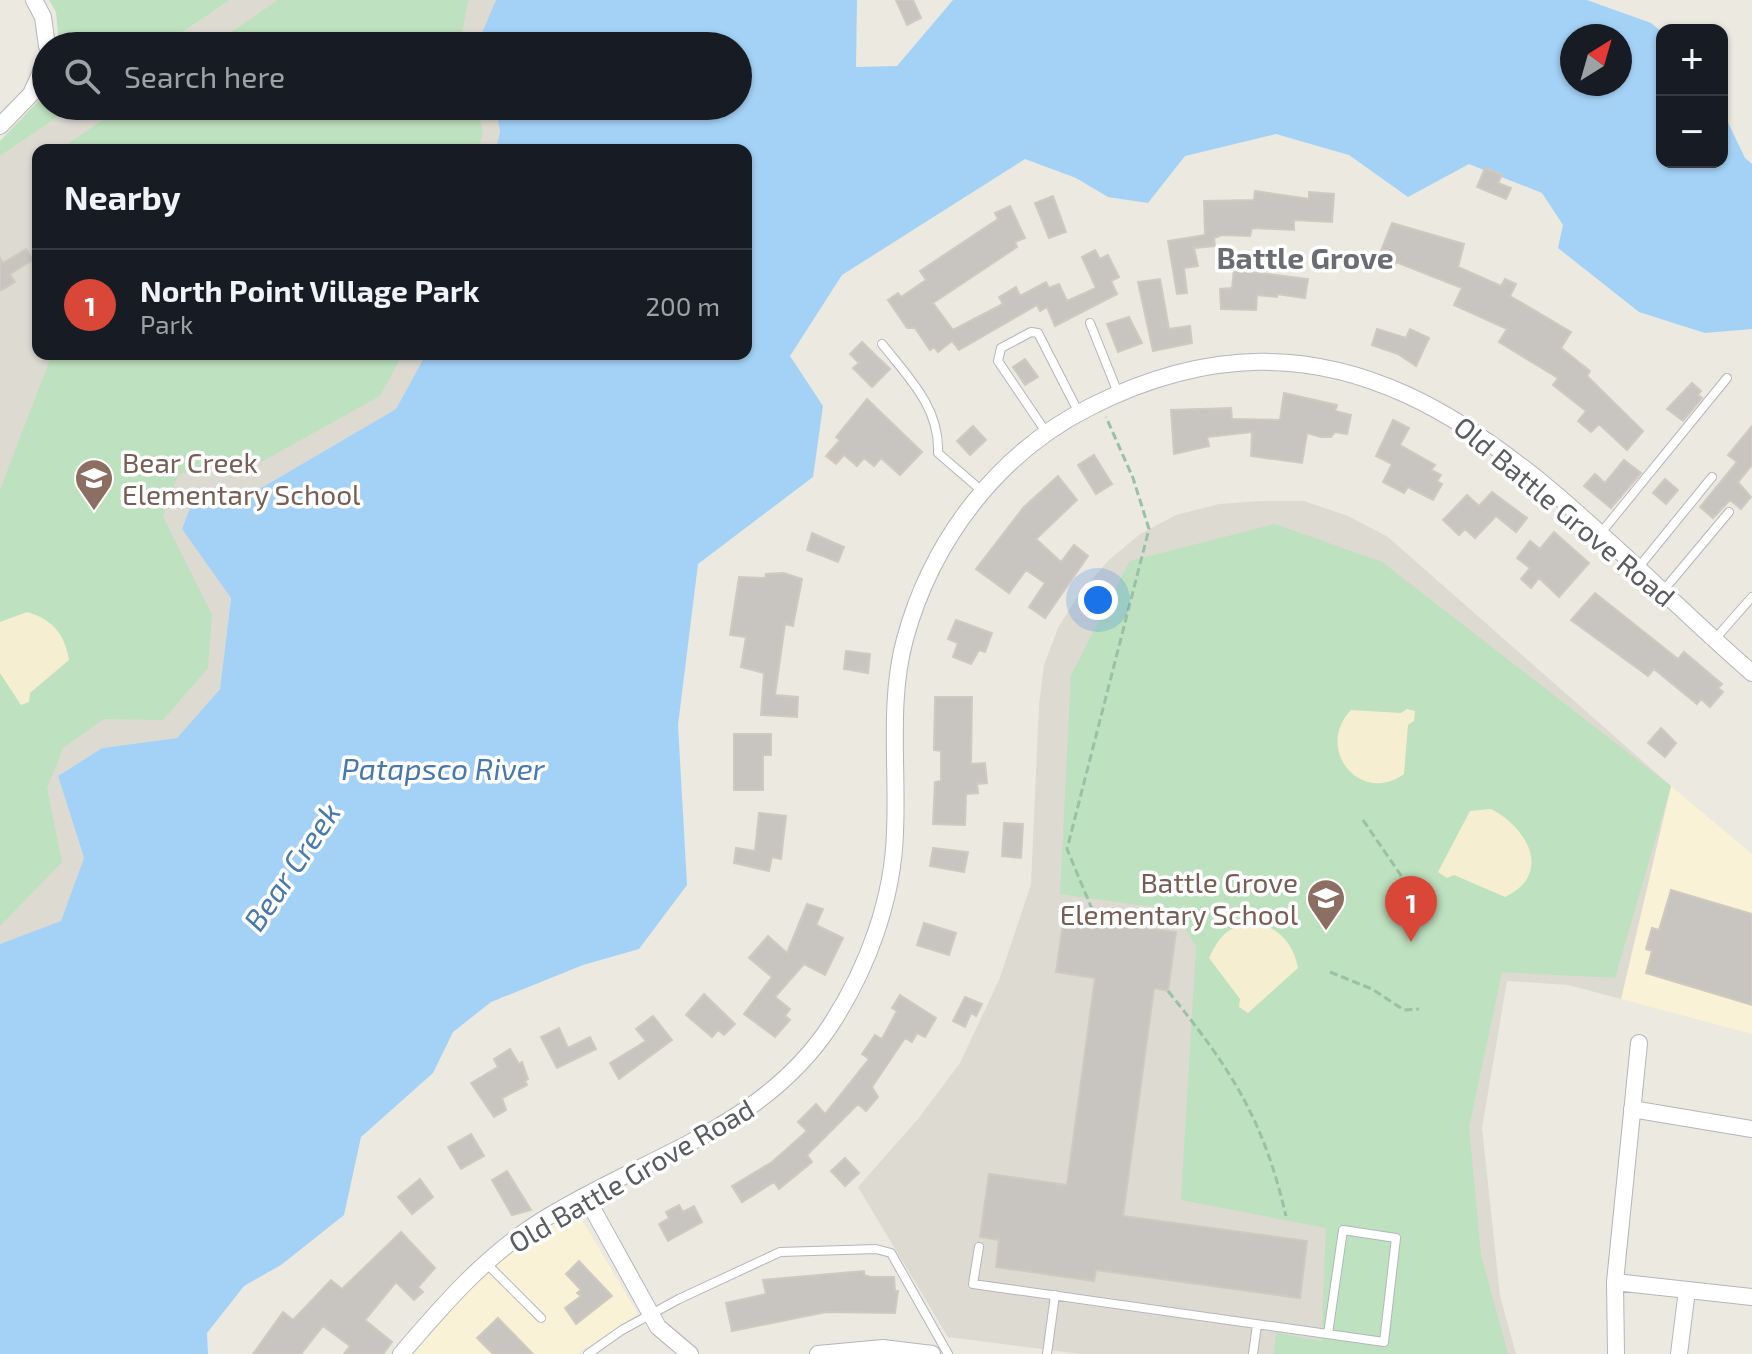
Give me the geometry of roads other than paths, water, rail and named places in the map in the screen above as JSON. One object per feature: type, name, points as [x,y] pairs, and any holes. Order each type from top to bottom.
[{"type":"street","points":[[34,0],[43,17],[45,32]]},
{"type":"street","points":[[0,126],[32,92]]},
{"type":"street","name":"Old Battle Grove Road","points":[[401,1354],[486,1263],[540,1222],[705,1137],[756,1104],[813,1052],[852,990],[890,888],[895,835],[897,685],[903,645],[932,567],[982,491],[1046,432],[1099,402],[1176,372],[1237,363],[1313,364],[1361,375],[1427,401],[1484,438],[1600,534],[1752,673]]},
{"type":"street","points":[[1616,1354],[1615,1282],[1639,1043]]},
{"type":"street","points":[[1632,1109],[1752,1129]]},
{"type":"street","points":[[586,1197],[651,1314],[670,1340],[690,1354]]},
{"type":"street","points":[[1615,1282],[1752,1297]]},
{"type":"street","points":[[1679,1354],[1687,1290]]},
{"type":"street","points":[[818,1354],[857,1348],[932,1354]]},
{"type":"lane","points":[[1090,323],[1118,393]]},
{"type":"lane","points":[[1046,432],[998,361],[1001,348],[1031,332],[1038,333],[1079,413]]},
{"type":"lane","points":[[882,344],[922,394],[939,431],[938,453],[982,491]]},
{"type":"lane","points":[[1600,534],[1727,378]]},
{"type":"lane","points":[[1637,568],[1712,477]]},
{"type":"lane","points":[[1663,591],[1729,512]]},
{"type":"lane","points":[[1715,639],[1752,597]]},
{"type":"lane","points":[[979,1247],[973,1284],[1384,1342],[1396,1238],[1343,1230],[1328,1334]]},
{"type":"lane","points":[[588,1354],[651,1314],[780,1252],[886,1249],[948,1354]]},
{"type":"lane","points":[[486,1263],[541,1318]]},
{"type":"lane","points":[[1047,1354],[1055,1295]]},
{"type":"lane","points":[[1253,1354],[1257,1325]]},
{"type":"water","name":"Patapsco River","points":[[496,0],[857,0],[856,67],[897,66],[953,0],[1587,0],[1656,27],[1656,168],[1728,168],[1728,123],[1745,158],[1752,164],[1752,329],[1705,333],[1639,312],[1558,248],[1563,225],[1542,193],[1469,164],[1408,197],[1349,155],[1276,134],[1185,156],[1148,203],[1108,197],[1076,178],[1025,159],[842,275],[790,356],[823,406],[813,477],[698,564],[678,725],[687,885],[639,949],[583,965],[491,1002],[453,1032],[433,1073],[361,1137],[344,1215],[281,1265],[244,1286],[207,1333],[208,1354],[0,1354],[0,944],[61,921],[84,858],[58,776],[102,748],[177,738],[220,689],[231,598],[182,529],[195,495],[261,488],[396,409],[423,360],[752,360],[752,144],[497,144],[500,131],[498,120],[752,120],[752,32],[482,32]]},
{"type":"place","name":"Bear Creek Elementary School","points":[[94,512]]},
{"type":"place","name":"Battle Grove Elementary School","points":[[1326,932]]},
{"type":"place","name":"North Point Village Park","points":[[1411,942]]},
{"type":"district","name":"Battle Grove","points":[[1305,257]]},
{"type":"water label","name":"Bear Creek","points":[[291,866]]}]
